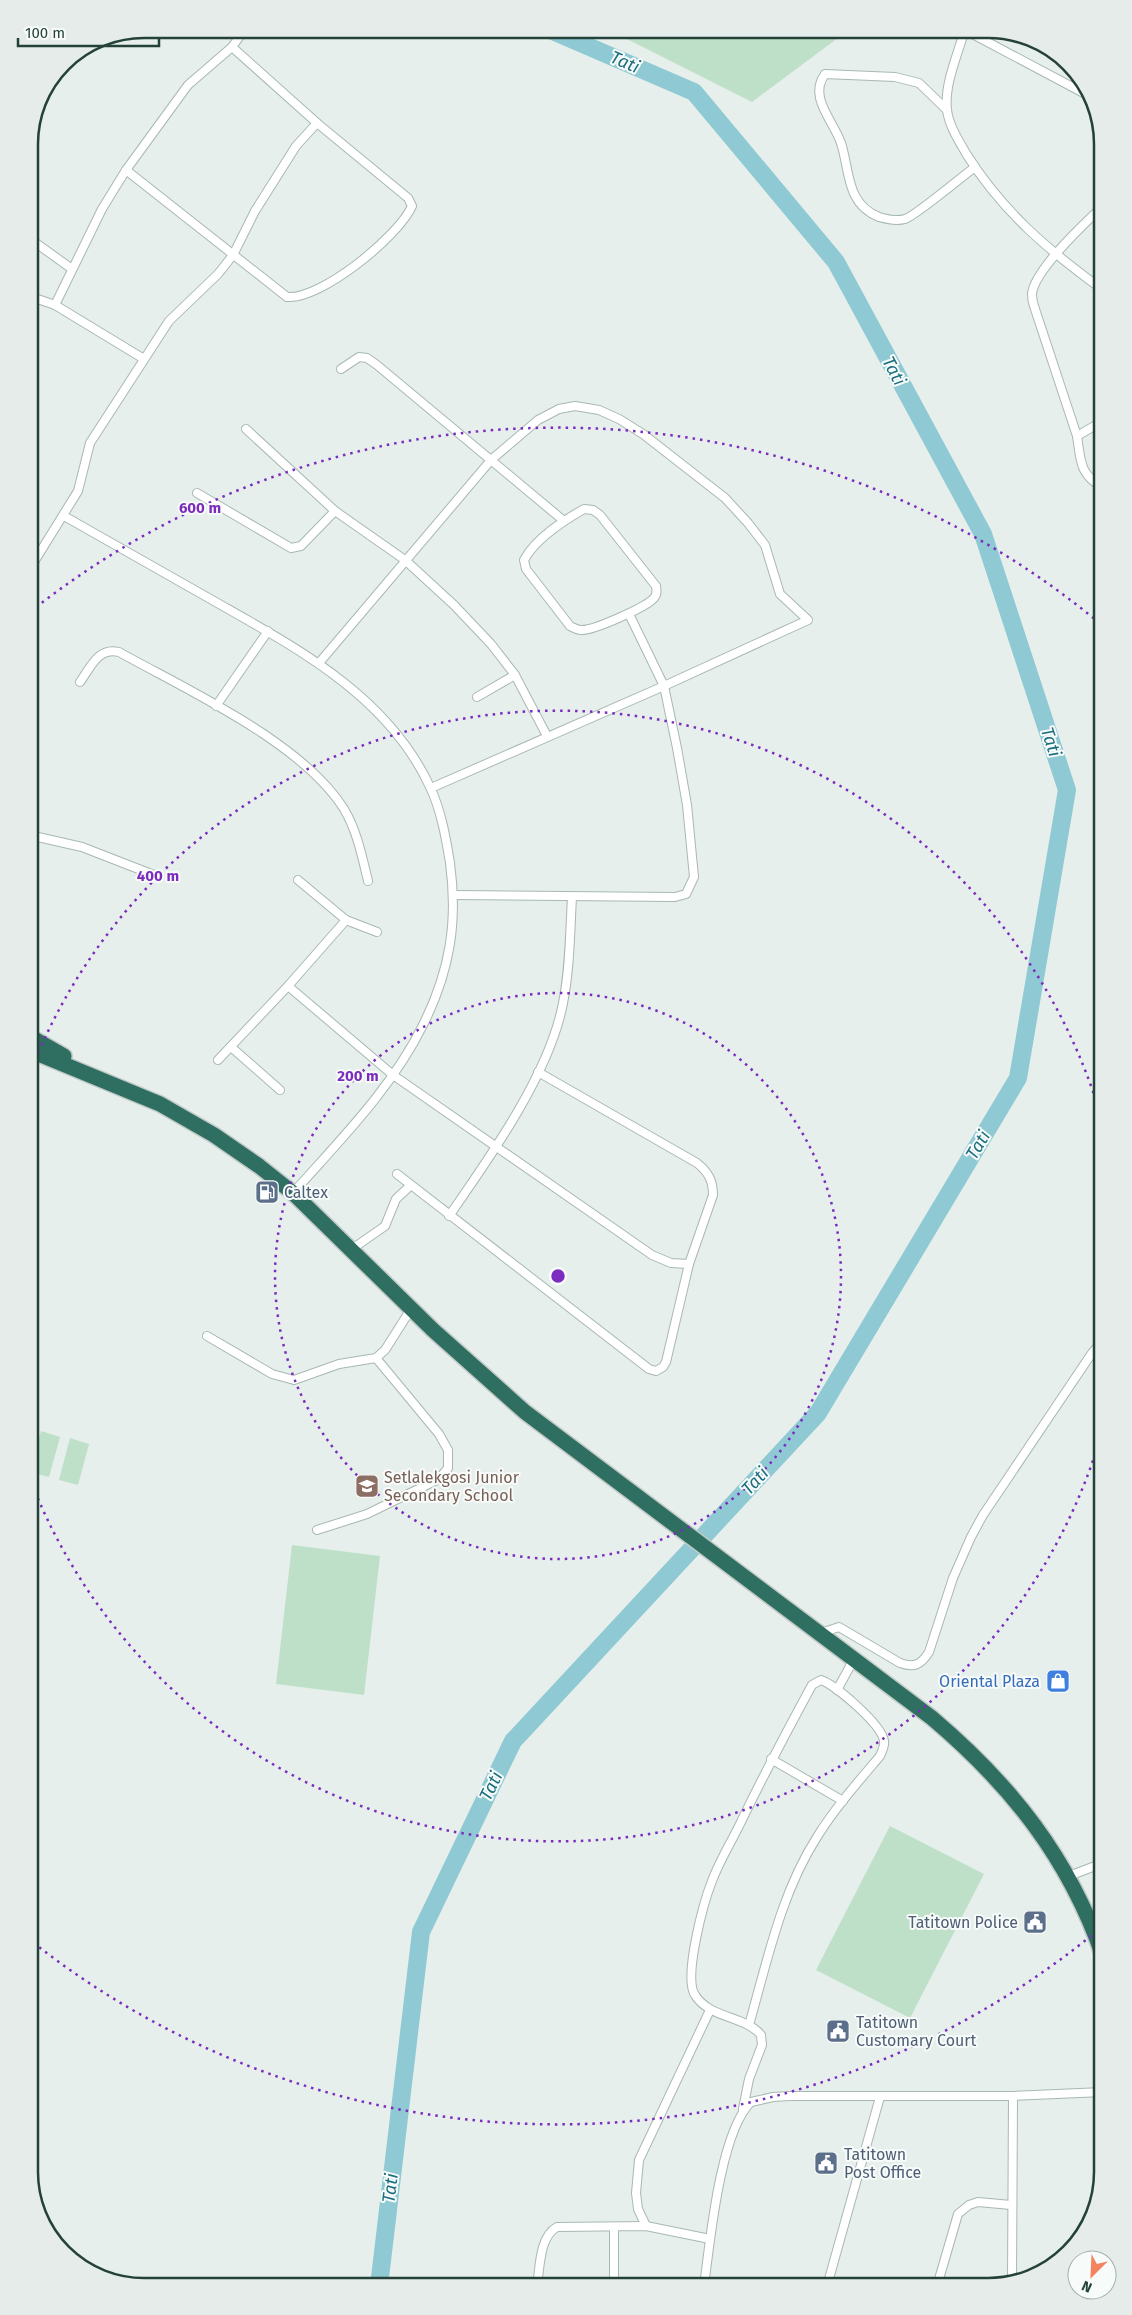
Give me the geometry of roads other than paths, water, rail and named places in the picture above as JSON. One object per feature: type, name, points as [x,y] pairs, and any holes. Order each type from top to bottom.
[{"type":"highway","points":[[38,1041],[104,1079]]},
{"type":"highway","points":[[38,1053],[104,1079],[160,1104],[214,1135],[294,1193],[411,1309],[525,1412],[932,1718],[984,1765],[1027,1814],[1068,1876],[1094,1929]]},
{"type":"street","points":[[55,305],[102,209],[126,170],[188,85],[232,47],[238,38]]},
{"type":"street","points":[[963,38],[948,89],[947,110],[958,139],[987,185],[1020,222],[1055,255],[1094,283]]},
{"type":"street","points":[[980,38],[1080,91]]},
{"type":"street","points":[[126,170],[281,294],[294,298],[333,280],[360,262],[407,217],[412,206],[408,198],[317,123],[232,47]]},
{"type":"street","points":[[947,110],[920,83],[895,76],[825,74],[819,82],[818,97],[840,143],[848,175],[858,202],[871,214],[885,219],[906,220],[975,167]]},
{"type":"street","points":[[38,556],[78,491],[90,443],[169,321],[218,274],[233,255],[255,212],[296,146],[317,123]]},
{"type":"street","points":[[1094,214],[1072,235],[1055,255],[1035,285],[1032,295],[1077,436],[1082,470],[1094,480]]},
{"type":"street","points":[[38,244],[72,269]]},
{"type":"street","points":[[38,299],[55,305],[144,360]]},
{"type":"street","points":[[341,369],[359,357],[367,358],[564,521]]},
{"type":"street","points":[[320,663],[491,460],[538,420],[559,408],[575,406],[599,410],[619,419],[643,434],[725,498],[758,536],[768,553],[780,594],[808,620],[664,686],[431,788]]},
{"type":"street","points":[[1077,436],[1094,426]]},
{"type":"street","points":[[246,429],[335,511],[405,560],[454,604],[491,644],[515,675],[547,736]]},
{"type":"street","points":[[196,493],[291,548],[302,546],[335,511]]},
{"type":"street","points":[[584,509],[593,510],[600,516],[656,586],[657,593],[653,600],[629,614],[588,630],[580,630],[570,626],[526,569],[524,560],[528,552],[564,521],[584,509]]},
{"type":"street","points":[[64,516],[320,663],[373,706],[389,724],[413,756],[431,788],[448,850],[454,895],[449,949],[442,980],[424,1025],[393,1075],[351,1128],[294,1193]]},
{"type":"street","points":[[454,895],[675,897],[686,894],[694,877],[687,805],[664,686],[629,614]]},
{"type":"street","points":[[216,706],[268,632]]},
{"type":"street","points":[[80,682],[102,652],[109,650],[118,652],[216,706],[278,744],[308,767],[326,786],[352,825],[368,880]]},
{"type":"street","points":[[477,697],[515,675]]},
{"type":"street","points":[[38,837],[82,847],[154,875]]},
{"type":"street","points":[[298,880],[346,920],[377,932]]},
{"type":"street","points":[[450,1216],[496,1148],[538,1072],[556,1030],[563,1003],[572,897]]},
{"type":"street","points":[[218,1060],[288,986],[346,920]]},
{"type":"street","points":[[288,986],[393,1075],[496,1148],[652,1255],[671,1263],[689,1264]]},
{"type":"street","points":[[231,1047],[280,1090]]},
{"type":"street","points":[[397,1174],[649,1369],[656,1371],[663,1367],[666,1362],[689,1264],[713,1195],[713,1186],[706,1170],[697,1162],[538,1072]]},
{"type":"street","points":[[352,1249],[385,1226],[396,1199],[411,1185]]},
{"type":"street","points":[[206,1336],[285,1379],[302,1378],[340,1364],[376,1358],[385,1350],[411,1309]]},
{"type":"street","points":[[821,1633],[839,1628],[909,1667],[917,1666],[924,1660],[929,1652],[956,1571],[979,1522],[1094,1351]]},
{"type":"street","points":[[317,1530],[367,1514],[439,1479],[448,1468],[448,1450],[439,1434],[376,1358]]},
{"type":"street","points":[[837,1690],[854,1658]]},
{"type":"street","points":[[705,2278],[710,2239],[726,2153],[731,2135],[744,2109],[749,2079],[762,2045],[761,2035],[749,2025],[710,2010],[694,1994],[691,1985],[696,1942],[712,1881],[771,1759],[812,1685],[820,1680],[837,1690],[869,1719],[881,1733],[884,1741],[880,1756],[843,1801],[817,1837],[782,1909],[749,2025]]},
{"type":"street","points":[[771,1759],[843,1801]]},
{"type":"street","points":[[1068,1876],[1094,1866]]},
{"type":"street","points":[[646,2226],[638,2210],[636,2193],[639,2160],[710,2010]]},
{"type":"street","points":[[744,2109],[756,2100],[773,2097],[1013,2096],[1094,2092]]},
{"type":"street","points":[[1012,2275],[1013,2096]]},
{"type":"street","points":[[829,2278],[880,2097]]},
{"type":"street","points":[[939,2278],[958,2214],[969,2204],[978,2202],[1011,2205]]},
{"type":"street","points":[[539,2277],[546,2238],[551,2230],[565,2225],[646,2226],[710,2239]]},
{"type":"street","points":[[614,2227],[614,2278]]},
{"type":"waterway","name":"Tati","points":[[380,2277],[421,1932],[513,1741],[818,1413],[1018,1078],[1067,790],[983,534],[836,262],[694,92],[569,38]]},
{"type":"place","name":"Caltex","points":[[267,1192]]},
{"type":"place","name":"Setlalekgosi Junior Secondary School","points":[[367,1486]]},
{"type":"place","name":"Oriental Plaza","points":[[1058,1681]]},
{"type":"place","name":"Tatitown Police","points":[[1035,1922]]},
{"type":"place","name":"Tatitown Customary Court","points":[[838,2031]]},
{"type":"place","name":"Tatitown Post Office","points":[[826,2163]]}]
